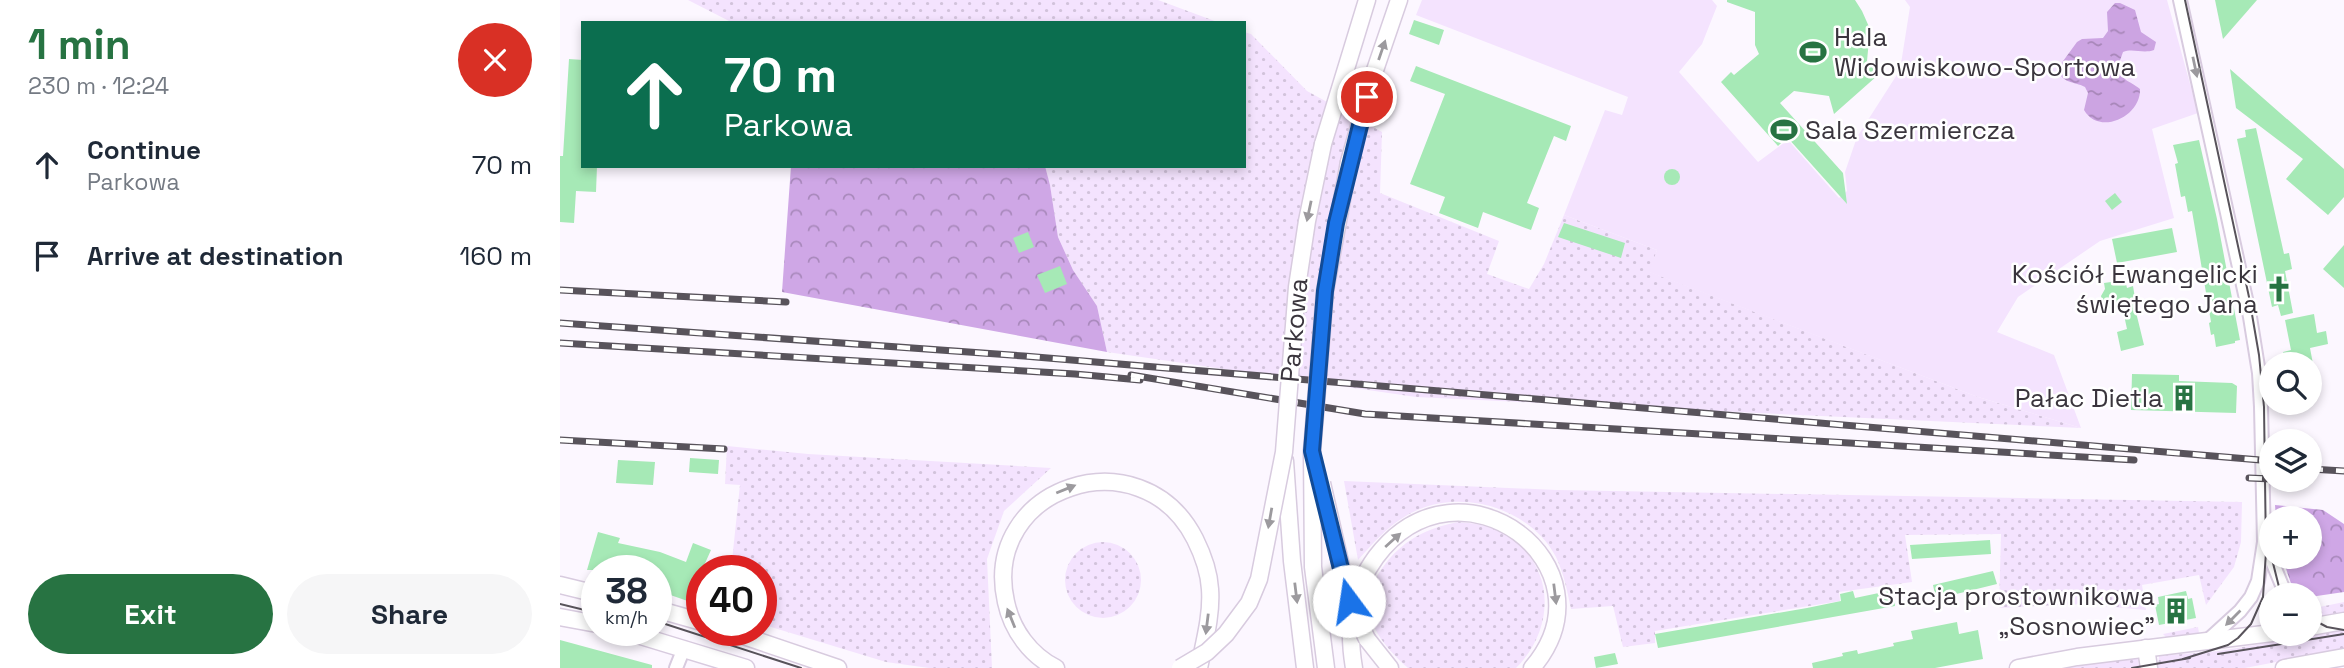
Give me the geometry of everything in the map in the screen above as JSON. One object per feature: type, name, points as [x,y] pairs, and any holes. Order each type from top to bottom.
[{"type":"street","name":"Parkowa","points":[[1304,668],[1284,452],[1297,286],[1307,221],[1324,144],[1367,0]]},
{"type":"street","name":"Parkowa","points":[[1326,668],[1313,567],[1312,451],[1325,291],[1349,162],[1373,76],[1399,0]]},
{"type":"street","points":[[2180,0],[2256,349],[2261,407],[2263,506]]},
{"type":"street","points":[[1312,451],[1349,601],[1367,639],[1390,668]]},
{"type":"street","points":[[1180,668],[1218,643],[1235,625],[1249,603],[1262,569],[1284,452]]},
{"type":"street","points":[[1056,668],[1024,642],[1007,607],[1004,568],[1016,533],[1031,511],[1048,497],[1083,483],[1109,481],[1123,482],[1146,490],[1167,503],[1192,533],[1207,567],[1211,591],[1199,668]]},
{"type":"street","points":[[1354,668],[1349,630],[1353,601],[1370,565],[1400,533],[1423,520],[1460,512],[1502,521],[1524,535],[1547,566],[1556,595],[1552,632],[1532,668]]},
{"type":"street","points":[[2206,642],[2240,611],[2251,597],[2258,582],[2260,569]]},
{"type":"street","points":[[560,585],[581,590]]},
{"type":"street","points":[[560,617],[581,621]]},
{"type":"street","points":[[2322,624],[2344,621]]},
{"type":"street","points":[[2018,668],[2146,648],[2259,635]]},
{"type":"street","points":[[672,645],[746,668]]},
{"type":"street","points":[[773,646],[838,668]]},
{"type":"street","points":[[676,668],[684,648]]},
{"type":"street","points":[[2146,648],[2149,668]]},
{"type":"street","points":[[2284,668],[2344,657]]},
{"type":"shaded area","points":[[688,0],[1158,0],[1215,21],[729,21]]},
{"type":"shaded area","points":[[1422,0],[1712,0],[1717,6],[1702,44],[1679,72],[1758,162],[1788,140],[1839,198],[1847,191],[1845,172],[1857,137],[1900,70],[1910,7],[1905,0],[2167,0],[2198,113],[2152,129],[2174,218],[2100,241],[2018,297],[1997,332],[2054,355],[2081,428],[1978,397],[1649,272],[1657,250],[1564,215],[1605,110],[1622,115],[1628,97],[1416,15]]},
{"type":"shaded area","points":[[1246,33],[1251,34],[1307,91],[1382,132],[1380,193],[1499,241],[1487,274],[1529,289],[1544,264],[1564,215],[1657,250],[1650,272],[1978,397],[2081,428],[1416,397],[1107,352],[1097,306],[1073,270],[1058,237],[1046,168],[1246,168]]},
{"type":"shaded area","points":[[727,446],[808,454],[1051,468],[1004,511],[987,559],[992,668],[929,668],[886,662],[777,629],[777,555],[733,555],[740,485],[725,484]]},
{"type":"shaded area","points":[[1344,481],[1557,490],[2242,502],[2241,542],[2234,567],[2206,605],[2199,575],[2142,585],[2146,610],[2079,604],[1999,608],[2001,534],[1905,535],[1912,582],[1839,592],[1840,601],[1655,631],[1655,643],[1623,647],[1613,606],[1571,609],[1559,563],[1545,541],[1515,516],[1497,508],[1458,502],[1420,509],[1394,524],[1358,560]]},
{"type":"shaded area","points":[[1458,522],[1490,528],[1518,544],[1532,560],[1540,577],[1544,615],[1539,634],[1516,668],[1408,668],[1381,639],[1364,603],[1379,572],[1399,549],[1425,532]]},
{"type":"shaded area","points":[[1103,542],[1118,545],[1130,553],[1138,565],[1141,580],[1138,595],[1130,607],[1118,615],[1103,618],[1088,615],[1076,607],[1068,595],[1065,580],[1068,565],[1076,553],[1088,545]]},
{"type":"shaded area","points":[[2344,602],[2344,612],[2322,616],[2322,607]]},
{"type":"shaded area","points":[[2198,627],[2199,633],[2166,637],[2163,634]]},
{"type":"shaded area","points":[[2344,630],[2344,649],[2245,668],[2158,668],[2159,656],[2259,644],[2322,646],[2322,634]]},
{"type":"shaded area","points":[[2138,657],[2139,668],[2067,668]]},
{"type":"green space","points":[[791,168],[1046,168],[1058,237],[1073,270],[1097,306],[1107,352],[782,292]]},
{"type":"green space","points":[[2323,510],[2344,524],[2344,592],[2322,595],[2322,583],[2291,583],[2286,569],[2322,569]]},
{"type":"water","points":[[2115,3],[2135,10],[2141,32],[2156,42],[2154,50],[2123,52],[2118,66],[2124,79],[2140,89],[2138,99],[2127,115],[2118,120],[2099,122],[2084,110],[2088,93],[2085,87],[2062,77],[2058,68],[2077,42],[2082,39],[2103,38],[2108,31],[2107,12]]},
{"type":"building","name":"Hala Widowiskowo-Sportowa","points":[[1727,0],[1855,0],[1862,11],[1870,29],[1867,61],[1886,68],[1834,114],[1829,96],[1794,91],[1780,103],[1843,173],[1847,204],[1787,137],[1778,146],[1721,82],[1731,72],[1734,75],[1759,54],[1755,45],[1755,12]]},
{"type":"building","points":[[2215,0],[2257,0],[2223,39]]},
{"type":"building","points":[[1414,20],[1444,30],[1439,45],[1409,34]]},
{"type":"building","points":[[569,59],[581,60],[581,168],[597,168],[596,192],[576,191],[574,223],[560,222],[560,156],[563,156]]},
{"type":"building","points":[[1416,66],[1571,126],[1566,141],[1554,136],[1527,203],[1539,208],[1531,230],[1483,212],[1478,228],[1439,213],[1445,197],[1410,184],[1445,94],[1410,81]]},
{"type":"building","points":[[2230,69],[2344,169],[2344,197],[2328,215],[2286,179],[2303,159],[2236,108]]},
{"type":"building","points":[[2256,128],[2284,254],[2289,253],[2292,269],[2285,271],[2293,313],[2281,316],[2278,305],[2272,307],[2237,139],[2246,137],[2245,130]]},
{"type":"building","points":[[2199,140],[2240,340],[2216,347],[2214,334],[2211,335],[2192,211],[2188,212],[2185,196],[2181,197],[2175,164],[2178,163],[2173,145]]},
{"type":"building","points":[[1672,169],[1678,171],[1678,183],[1672,185],[1666,183],[1664,177],[1666,171]]},
{"type":"building","points":[[2115,193],[2122,202],[2112,210],[2105,201]]},
{"type":"building","points":[[1564,223],[1625,243],[1621,258],[1558,237]]},
{"type":"building","points":[[2172,228],[2177,252],[2117,263],[2112,239]]},
{"type":"building","points":[[1028,232],[1034,247],[1019,253],[1013,238]]},
{"type":"building","points":[[2344,245],[2344,288],[2323,269]]},
{"type":"building","points":[[1060,266],[1067,284],[1045,293],[1037,275]]},
{"type":"building","points":[[2125,280],[2127,288],[2133,286],[2134,304],[2144,345],[2121,351],[2117,332],[2127,329],[2122,306],[2109,308],[2103,305],[2101,296],[2105,289],[2104,283]]},
{"type":"building","points":[[2314,314],[2317,333],[2326,331],[2328,344],[2310,348],[2311,352],[2283,352],[2291,350],[2285,320]]},
{"type":"building","name":"Pałac Dietla","points":[[2132,374],[2179,375],[2179,381],[2232,383],[2237,386],[2236,413],[2131,410]]},
{"type":"building","points":[[690,458],[719,460],[718,474],[689,472]]},
{"type":"building","points":[[618,460],[655,462],[653,485],[616,483]]},
{"type":"building","points":[[598,532],[620,538],[618,543],[668,555],[591,555]]},
{"type":"building","points":[[1990,540],[1991,554],[1912,559],[1910,545]]},
{"type":"building","points":[[693,543],[711,550],[709,555],[689,555]]},
{"type":"building","points":[[672,557],[686,562],[686,600],[672,596]]},
{"type":"building","points":[[1993,571],[1997,584],[1936,599],[1933,585]]},
{"type":"building","points":[[1893,590],[1895,606],[1658,648],[1655,634],[1841,601],[1840,594],[1853,591],[1855,598]]},
{"type":"building","name":"Stacja prostownikowa „Sosnowiec”","points":[[2186,591],[2188,599],[2192,598],[2196,618],[2159,625],[2155,605],[2159,604],[2158,597]]},
{"type":"building","points":[[1957,622],[1959,634],[1978,630],[1983,659],[1935,668],[1813,668],[1812,663],[1843,656],[1842,653],[1857,650],[1858,654],[1894,646],[1893,643],[1913,639],[1911,631]]},
{"type":"building","points":[[560,640],[652,665],[652,668],[560,668]]},
{"type":"building","points":[[1615,653],[1618,664],[1596,668],[1594,657]]},
{"type":"tram line","points":[[2183,659],[2228,645],[2251,624],[2263,597],[2266,552],[2264,407],[2259,355],[2185,0]]},
{"type":"tram line","points":[[2274,569],[2278,583]]},
{"type":"tram line","points":[[560,604],[581,609]]},
{"type":"tram line","points":[[2322,624],[2344,630]]},
{"type":"tram line","points":[[672,626],[801,668]]},
{"type":"tram line","points":[[2218,654],[2344,634]]},
{"type":"tram line","points":[[2132,668],[2190,658]]},
{"type":"railway","points":[[560,290],[786,302]]},
{"type":"railway","points":[[560,323],[1024,356],[2259,460]]},
{"type":"railway","points":[[560,343],[1140,380]]},
{"type":"railway","points":[[1131,375],[1365,414],[2134,460]]},
{"type":"railway","points":[[560,440],[724,449]]},
{"type":"railway","points":[[2322,470],[2344,471]]},
{"type":"railway","points":[[2249,478],[2259,478]]},
{"type":"place","name":"Hala Widowiskowo-Sportowa","points":[[1813,52]]},
{"type":"place","name":"Sala Szermiercza","points":[[1784,130]]},
{"type":"place","name":"Kościół Ewangelicki świętego Jana","points":[[2279,289]]},
{"type":"place","name":"Pałac Dietla","points":[[2184,398]]},
{"type":"place","name":"Stacja prostownikowa „Sosnowiec”","points":[[2176,611]]},
{"type":"route","points":[[1349,601],[1322,482],[1312,451],[1325,291],[1349,162],[1367,97]]}]
